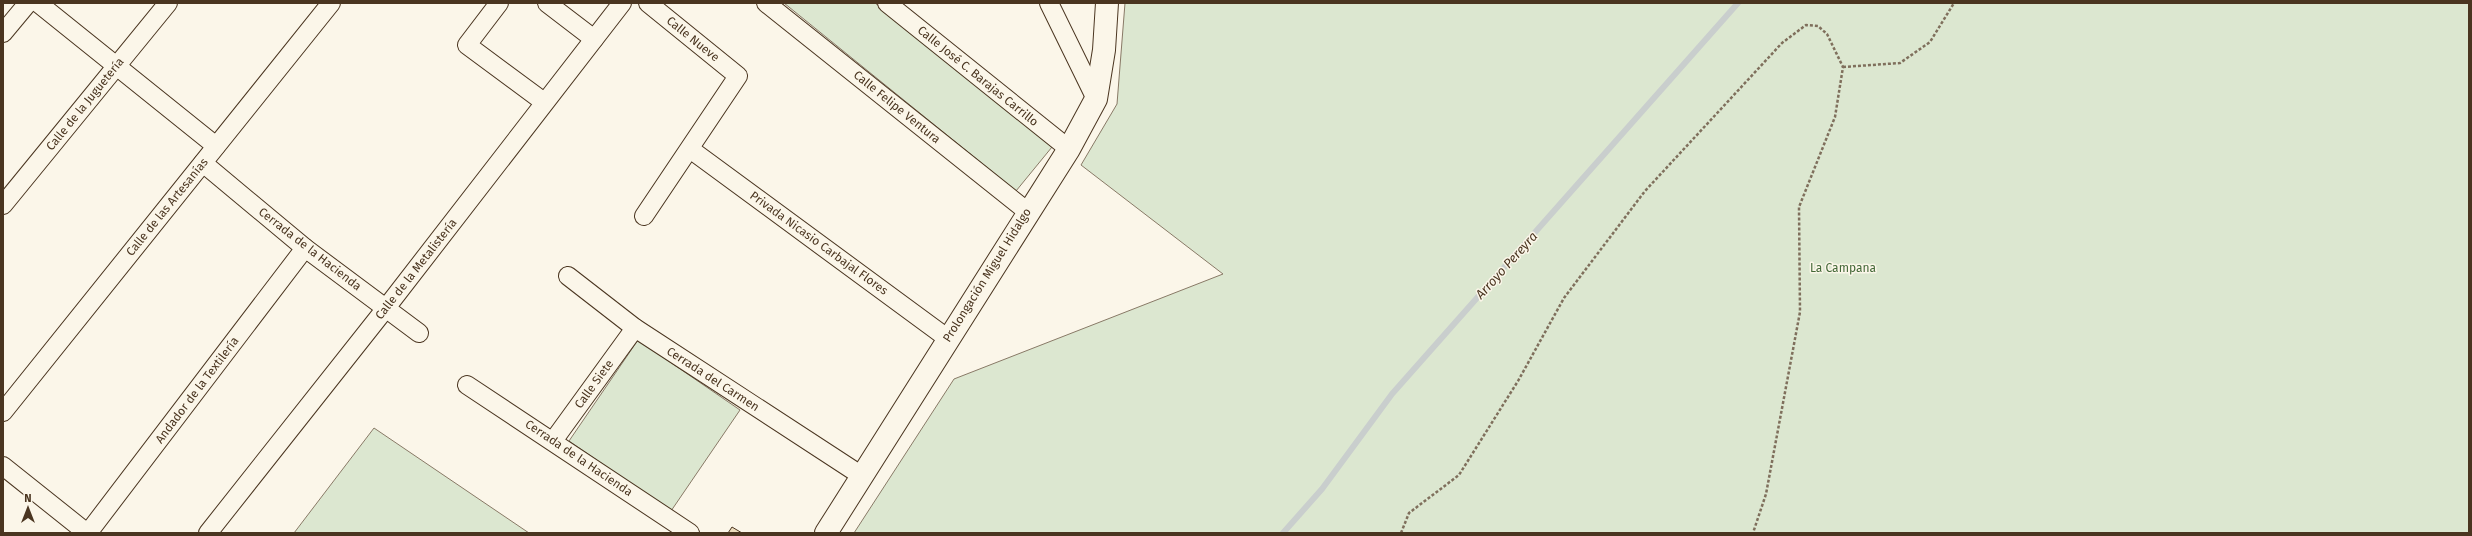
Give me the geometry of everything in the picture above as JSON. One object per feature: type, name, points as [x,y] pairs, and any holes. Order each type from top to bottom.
[{"type":"main road","name":"Prolongación Miguel Hidalgo","points":[[826,533],[1068,150],[1096,99],[1104,50],[1107,3]]},
{"type":"street","points":[[3,33],[28,3]]},
{"type":"street","points":[[38,3],[216,146]]},
{"type":"street","name":"Calle de la Juguetería","points":[[3,205],[115,65],[168,3]]},
{"type":"street","name":"Calle de las Artesanías","points":[[3,412],[331,3]]},
{"type":"street","points":[[499,3],[468,45],[544,102]]},
{"type":"street","points":[[547,3],[594,39]]},
{"type":"street","name":"Calle de la Metalistería","points":[[208,533],[386,308],[622,3]]},
{"type":"street","name":"Calle Nueve","points":[[648,3],[738,76],[690,149]]},
{"type":"street","name":"Calle Felipe Ventura","points":[[766,3],[1028,212]]},
{"type":"street","name":"Calle José C. Barajas Carrillo","points":[[887,3],[1068,150]]},
{"type":"street","points":[[1049,3],[1096,99]]},
{"type":"street","points":[[644,216],[690,149]]},
{"type":"street","name":"Privada Nicasio Carbajal Flores","points":[[690,149],[948,338]]},
{"type":"street","name":"Cerrada de la Hacienda","points":[[202,163],[306,248],[419,334]]},
{"type":"street","name":"Andador de la Textilería","points":[[88,533],[306,248]]},
{"type":"street","name":"Cerrada del Carmen","points":[[568,276],[635,328],[862,476]]},
{"type":"street","name":"Calle Siete","points":[[553,441],[635,328]]},
{"type":"street","name":"Cerrada de la Hacienda","points":[[467,385],[690,533]]},
{"type":"street","points":[[3,466],[88,533]]},
{"type":"path","points":[[1843,67],[1900,63],[1930,42],[1954,3]]},
{"type":"path","points":[[1401,533],[1409,513],[1459,475],[1518,381],[1564,298],[1645,191],[1782,43],[1806,25],[1818,26],[1827,34],[1843,67],[1835,117],[1799,207],[1800,312],[1766,494],[1753,533]]},
{"type":"green space","points":[[784,3],[875,3],[1052,147],[1016,191]]},
{"type":"green space","name":"La Campana","points":[[1125,3],[2469,3],[2469,533],[854,533],[954,379],[1223,274],[1081,165],[1117,104]]},
{"type":"green space","points":[[638,340],[740,410],[671,511],[569,441]]},
{"type":"green space","points":[[374,428],[529,533],[294,533]]},
{"type":"building","points":[[732,527],[742,533],[728,533]]},
{"type":"waterway","name":"Arroyo Pereyra","points":[[1283,533],[1322,489],[1392,394],[1738,3]]}]
